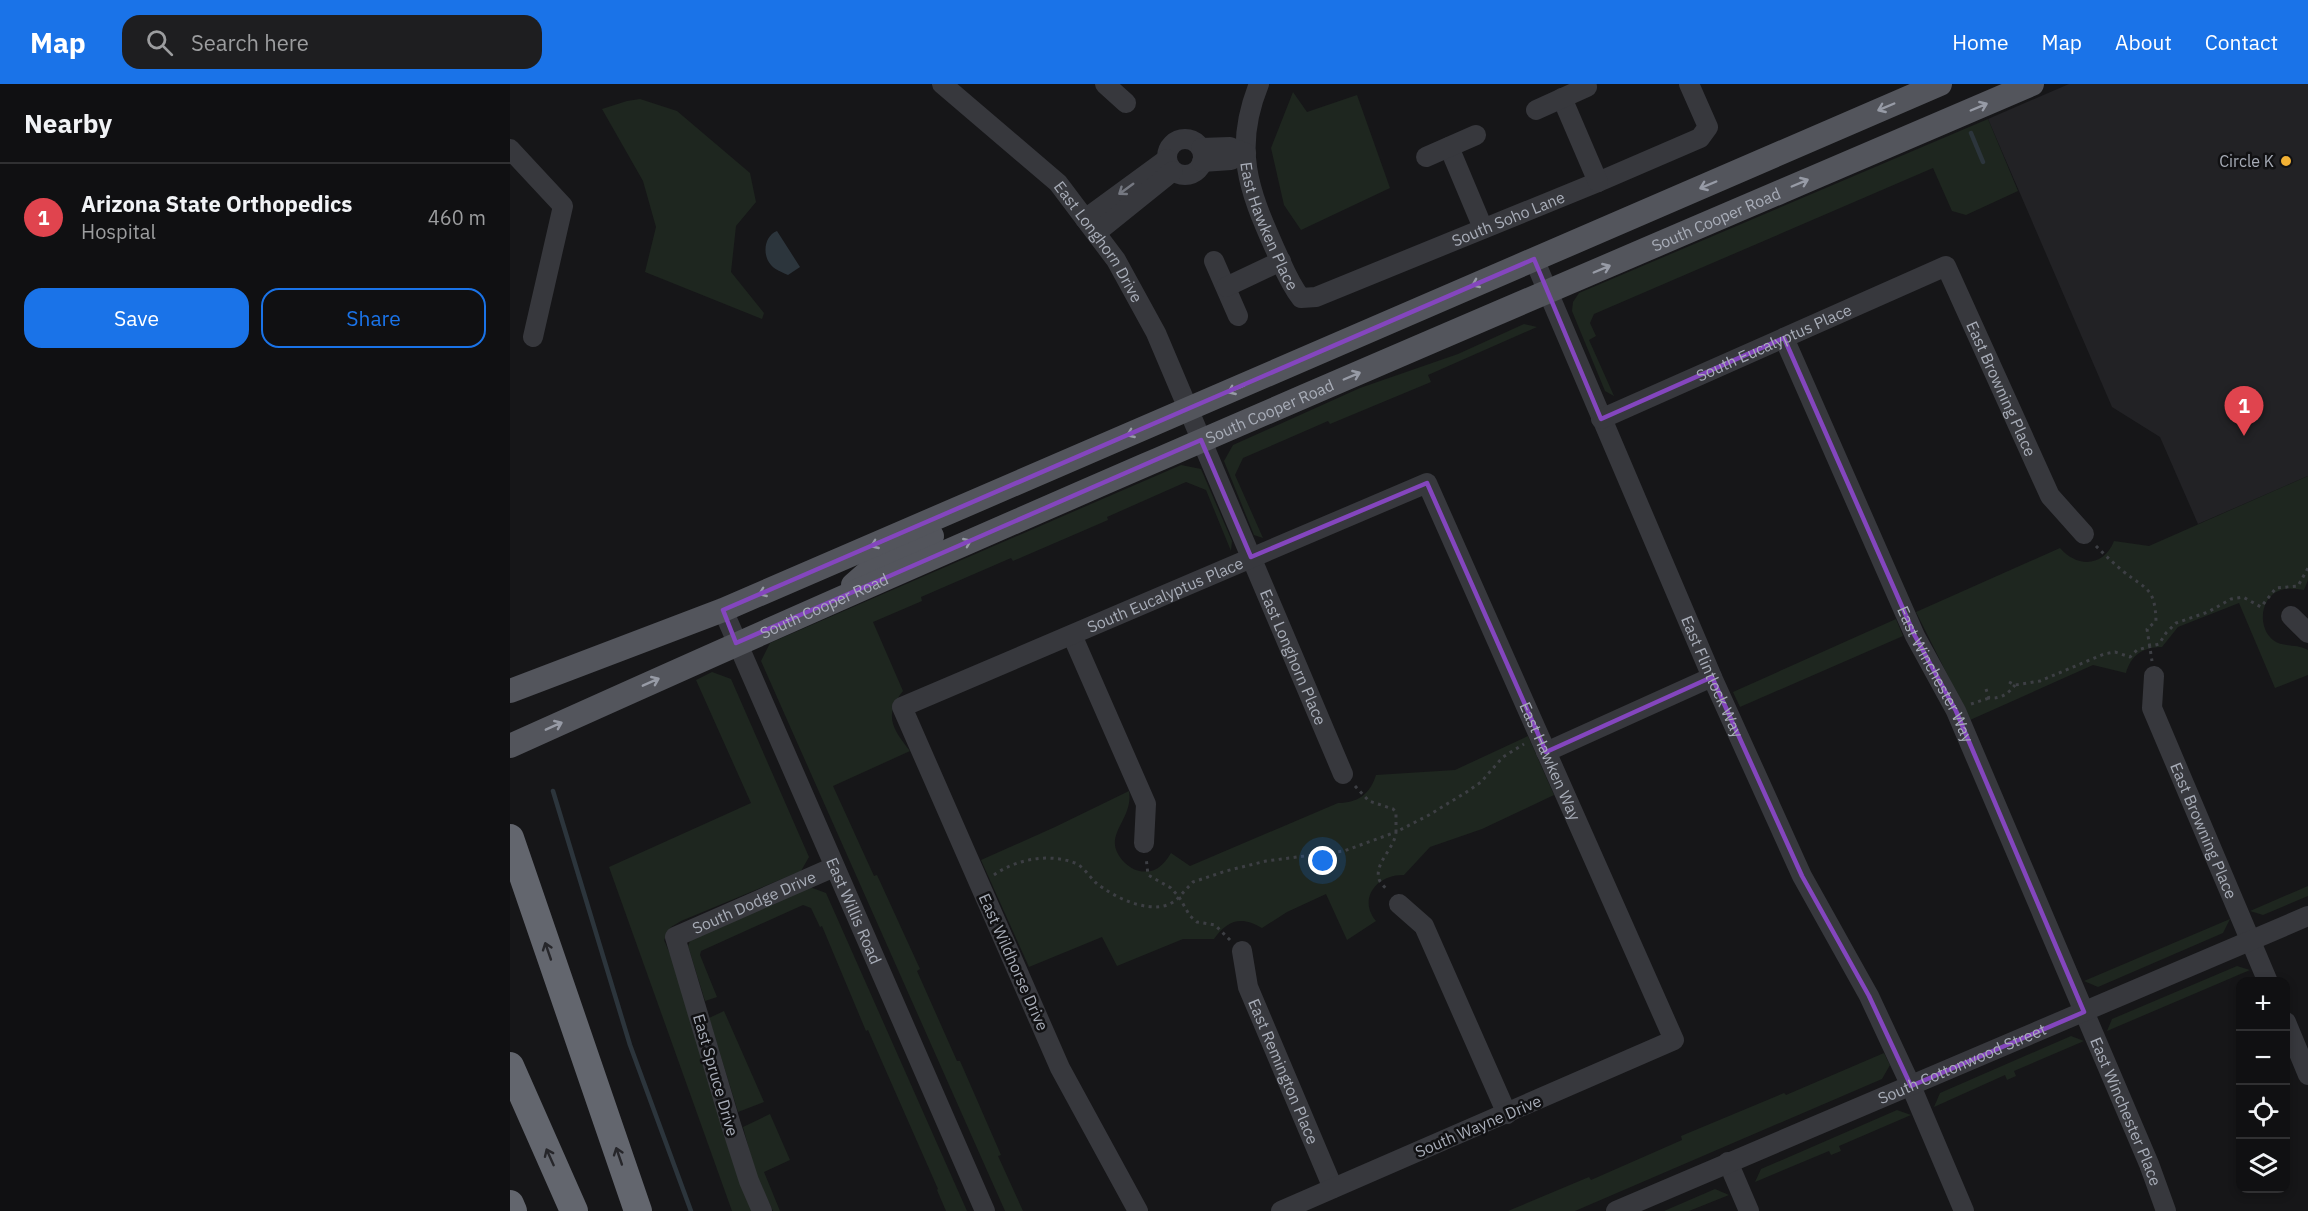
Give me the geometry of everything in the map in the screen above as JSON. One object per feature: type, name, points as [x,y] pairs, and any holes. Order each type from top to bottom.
[{"type":"highway","points":[[510,838],[638,1211]]},
{"type":"highway","points":[[510,1066],[574,1211]]},
{"type":"highway","points":[[510,1204],[513,1211]]},
{"type":"main road","name":"South Cooper Road","points":[[510,691],[723,610],[1940,84]]},
{"type":"main road","name":"South Cooper Road","points":[[510,746],[736,643],[1201,440],[2032,84]]},
{"type":"main road","points":[[835,600],[878,563],[928,539],[937,532],[944,521],[945,514]]},
{"type":"street","name":"East Longhorn Drive","points":[[942,84],[1058,183],[1116,260],[1156,333],[1201,440]]},
{"type":"street","points":[[1105,84],[1126,103]]},
{"type":"street","name":"East Hawken Place","points":[[1259,84],[1246,123],[1245,153],[1250,186],[1293,288],[1301,298]]},
{"type":"street","points":[[1536,110],[1587,87]]},
{"type":"street","name":"South Soho Lane","points":[[1301,298],[1316,297],[1700,138],[1708,127],[1697,87]]},
{"type":"street","points":[[1562,98],[1598,182]]},
{"type":"street","points":[[1426,158],[1476,135]]},
{"type":"street","points":[[1201,155],[1194,173],[1180,175],[1170,165],[1171,146],[1176,141],[1190,140],[1201,155],[1231,160],[1245,153]]},
{"type":"street","points":[[1449,147],[1483,228]]},
{"type":"street","points":[[510,149],[563,206],[533,337]]},
{"type":"street","points":[[1090,226],[1170,165]]},
{"type":"street","name":"East Flintlock Way","points":[[1534,259],[1712,677],[1802,876],[1869,996],[1911,1086],[1964,1211]]},
{"type":"street","points":[[1214,261],[1238,316]]},
{"type":"street","points":[[1226,287],[1281,261]]},
{"type":"street","name":"South Eucalyptus Place","points":[[1601,419],[1946,266]]},
{"type":"street","name":"East Browning Place","points":[[1946,266],[2050,496],[2084,534]]},
{"type":"street","name":"East Winchester Way","points":[[1784,338],[1915,636],[1956,711],[2084,1012]]},
{"type":"street","name":"East Longhorn Place","points":[[1201,440],[1343,774]]},
{"type":"street","name":"South Eucalyptus Place","points":[[902,706],[1427,483]]},
{"type":"street","name":"East Hawken Way","points":[[1427,483],[1674,1040]]},
{"type":"street","name":"East Willis Road","points":[[723,610],[985,1211]]},
{"type":"street","points":[[2291,616],[2308,633]]},
{"type":"street","points":[[1072,635],[1146,804],[1144,843]]},
{"type":"street","name":"East Browning Place","points":[[2154,676],[2152,708],[2266,977]]},
{"type":"street","points":[[1543,745],[1712,677]]},
{"type":"street","name":"East Wildhorse Drive","points":[[902,706],[1060,1068],[1138,1211]]},
{"type":"street","name":"South Dodge Drive","points":[[675,937],[834,867]]},
{"type":"street","points":[[1398,904],[1424,926],[1507,1114]]},
{"type":"street","name":"South Cottonwood Street","points":[[1616,1211],[2308,916]]},
{"type":"street","name":"East Spruce Drive","points":[[675,937],[731,1125],[762,1211]]},
{"type":"street","name":"East Remington Place","points":[[1242,951],[1248,987],[1333,1188]]},
{"type":"street","name":"East Winchester Place","points":[[2084,1012],[2149,1164],[2166,1211]]},
{"type":"street","points":[[2290,1031],[2308,1075]]},
{"type":"street","name":"South Wayne Drive","points":[[1281,1211],[1674,1040]]},
{"type":"street","points":[[1728,1162],[1749,1211]]},
{"type":"path","points":[[2084,534],[2109,559],[2147,587],[2152,596],[2156,621],[2147,629],[2154,676]]},
{"type":"path","points":[[2009,682],[2015,685],[2040,681],[2104,654],[2115,652],[2130,657],[2137,650],[2159,644],[2160,639],[2176,623],[2208,612],[2231,599],[2243,597],[2261,607],[2276,588],[2298,586],[2308,568]]},
{"type":"path","points":[[1986,689],[1989,698],[1995,699],[2009,693],[2015,685]]},
{"type":"path","points":[[979,881],[1024,860],[1065,860],[1078,864],[1097,883],[1136,904],[1156,908],[1165,907],[1174,903],[1193,882],[1226,871],[1266,861],[1344,851],[1396,832],[1456,799],[1481,782],[1503,757],[1523,745],[1543,745]]},
{"type":"path","points":[[1343,774],[1369,801],[1396,812],[1395,839],[1380,865],[1379,879],[1398,904]]},
{"type":"path","points":[[1144,843],[1148,875],[1171,888],[1190,916],[1197,922],[1215,925],[1242,951]]},
{"type":"highlighted area","points":[[1534,259],[1601,419],[1784,338],[1915,636],[1956,711],[2084,1012],[1911,1086],[1869,996],[1802,876],[1712,677],[1546,752],[1427,483],[1251,557],[1201,440],[736,643],[723,610]]},
{"type":"shaded area","points":[[2069,84],[2308,84],[2308,476],[2198,524],[2160,437],[2112,407],[1988,119]]},
{"type":"shaded area","points":[[1293,92],[1307,112],[1357,95],[1390,188],[1301,230],[1284,205],[1271,148]]},
{"type":"shaded area","points":[[640,99],[677,111],[750,173],[756,202],[736,226],[731,272],[764,313],[762,319],[645,272],[656,227],[643,181],[602,109]]},
{"type":"shaded area","points":[[1988,119],[2018,191],[1966,215],[1952,211],[1933,168],[1594,314],[1590,323],[1596,336],[1589,340],[1614,396],[1605,391],[1572,311],[1573,302],[1579,293]]},
{"type":"shaded area","points":[[777,231],[800,267],[788,275],[773,267],[766,256],[767,241]]},
{"type":"shaded area","points":[[1524,324],[1537,327],[1428,375],[1431,382],[1330,424],[1328,421],[1243,458],[1235,475],[1263,538],[1254,535],[1224,461],[1233,445],[1360,388],[1458,354]]},
{"type":"shaded area","points":[[1181,465],[1201,469],[1232,541],[1231,551],[1206,490],[1186,482],[1107,517],[1108,520],[921,597],[922,601],[873,622],[903,691],[893,708],[892,715],[895,729],[910,751],[833,786],[920,969],[917,971],[957,1061],[960,1061],[1023,1211],[1005,1211],[761,661],[770,643]]},
{"type":"shaded area","points":[[2308,476],[2308,580],[2304,590],[2292,588],[2274,593],[2265,605],[2263,620],[2273,640],[2308,650],[2308,675],[2275,688],[2239,603],[2178,627],[2162,647],[2139,653],[2131,661],[2126,673],[2093,665],[1970,720],[1916,612],[2060,548],[2074,559],[2090,562],[2104,556],[2114,541],[2149,546]]},
{"type":"shaded area","points":[[1896,619],[1903,636],[1740,707],[1733,692]]},
{"type":"shaded area","points":[[712,672],[731,679],[809,857],[801,871],[681,921],[671,927],[664,940],[673,961],[753,1211],[732,1211],[609,867],[751,803],[696,680]]},
{"type":"shaded area","points":[[1528,736],[1554,795],[1482,829],[1430,847],[1404,875],[1386,879],[1373,889],[1369,904],[1376,921],[1347,940],[1326,894],[1287,912],[1262,928],[1248,922],[1236,921],[1225,927],[1214,939],[1183,939],[1117,966],[1102,937],[1029,967],[981,860],[1129,791],[1127,812],[1115,845],[1125,863],[1143,872],[1151,871],[1160,867],[1171,853],[1190,866],[1338,803],[1357,799],[1367,792],[1376,775],[1455,770]]},
{"type":"shaded area","points":[[807,886],[826,893],[967,1211],[946,1211],[822,926],[820,927],[811,908],[803,905],[701,951],[700,955],[717,997],[705,1001],[688,946],[691,939]]},
{"type":"shaded area","points":[[2308,886],[2308,896],[2263,915],[2250,911]]},
{"type":"shaded area","points":[[2230,919],[2223,933],[2098,987],[2084,981]]},
{"type":"shaded area","points":[[2237,966],[2250,970],[2107,1031],[2112,1019]]},
{"type":"shaded area","points":[[724,1011],[764,1102],[738,1112],[709,1018]]},
{"type":"shaded area","points":[[2071,1036],[2084,1041],[2014,1071],[2016,1076],[2007,1080],[2005,1075],[1934,1107],[1940,1093]]},
{"type":"shaded area","points":[[1884,1053],[1890,1065],[1882,1079],[1575,1211],[1508,1211],[1589,1177],[1591,1180],[1682,1140],[1681,1136]]},
{"type":"shaded area","points":[[1897,1110],[1911,1115],[1839,1146],[1841,1151],[1831,1155],[1829,1151],[1755,1182],[1761,1169]]},
{"type":"shaded area","points":[[770,1114],[790,1160],[764,1172],[780,1211],[773,1211],[756,1175],[743,1127]]},
{"type":"shaded area","points":[[1715,1189],[1729,1195],[1689,1211],[1664,1211]]},
{"type":"waterway","points":[[1971,133],[1983,162]]},
{"type":"waterway","points":[[553,791],[630,1045],[691,1211]]},
{"type":"place","name":"Circle K","points":[[2286,161]]},
{"type":"place","name":"Arizona State Orthopedics","points":[[2244,436]]}]
